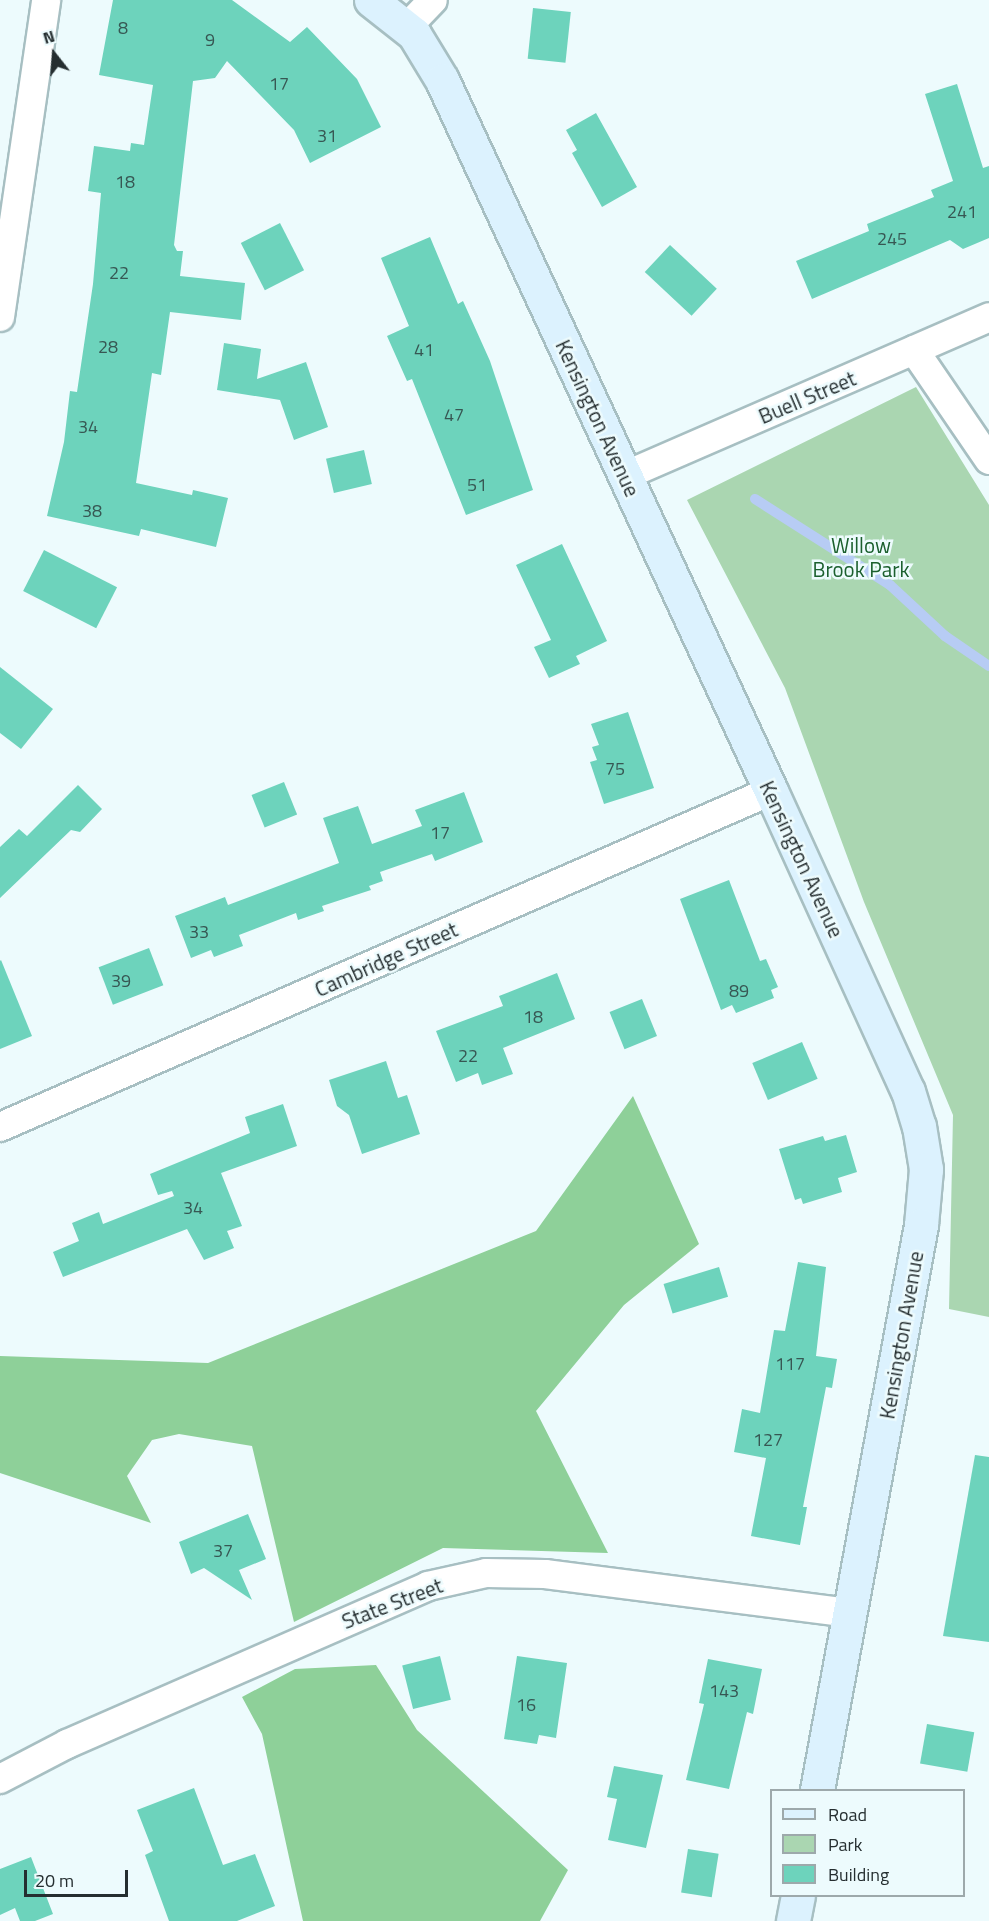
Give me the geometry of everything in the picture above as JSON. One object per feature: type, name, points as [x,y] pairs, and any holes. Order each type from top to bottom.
[{"type":"main road","name":"Kensington Avenue","points":[[371,0],[407,27],[442,80],[908,1091],[924,1148],[921,1225],[817,1789]]},
{"type":"main road","points":[[793,1921],[798,1897]]},
{"type":"street","points":[[0,317],[46,0]]},
{"type":"street","points":[[407,27],[434,0]]},
{"type":"street","name":"Buell Street","points":[[624,476],[989,317]]},
{"type":"street","points":[[914,350],[989,460]]},
{"type":"street","name":"Cambridge Street","points":[[0,1127],[771,791]]},
{"type":"street","name":"State Street","points":[[0,1779],[67,1744],[406,1595],[428,1586],[486,1573],[545,1574],[851,1614]]},
{"type":"green space","name":"Willow Brook Park","points":[[916,387],[989,505],[989,1317],[949,1309],[953,1115],[864,902],[785,688],[687,500]]},
{"type":"green space","points":[[633,1096],[699,1244],[624,1305],[536,1411],[608,1553],[443,1548],[294,1622],[252,1446],[179,1434],[152,1440],[127,1476],[151,1523],[0,1473],[0,1356],[208,1363],[536,1231]]},
{"type":"green space","points":[[376,1665],[417,1730],[568,1870],[540,1921],[303,1921],[262,1734],[242,1697],[295,1669]]},
{"type":"building","points":[[113,0],[232,0],[290,42],[307,27],[357,79],[381,127],[310,163],[294,130],[227,61],[215,78],[193,81],[174,245],[177,251],[183,251],[180,276],[245,283],[241,320],[170,312],[161,375],[152,373],[136,483],[192,495],[193,490],[228,498],[216,547],[141,529],[139,536],[47,516],[64,442],[70,391],[77,392],[93,284],[101,193],[88,191],[94,146],[130,151],[131,143],[144,145],[153,85],[99,75]]},
{"type":"building","points":[[533,8],[571,12],[565,63],[528,59]]},
{"type":"building","points":[[957,84],[983,168],[989,166],[989,238],[963,249],[950,240],[812,299],[796,261],[869,231],[867,224],[934,197],[931,190],[953,181],[925,94]]},
{"type":"building","points":[[596,113],[637,187],[602,207],[572,153],[577,150],[566,130]]},
{"type":"building","points":[[280,223],[304,270],[265,290],[241,243]]},
{"type":"building","points":[[430,237],[458,304],[463,301],[490,361],[533,490],[466,515],[412,379],[407,381],[387,336],[409,326],[381,258]]},
{"type":"building","points":[[670,245],[717,289],[692,316],[645,272]]},
{"type":"building","points":[[224,343],[261,349],[257,379],[306,362],[328,427],[294,440],[280,400],[217,390]]},
{"type":"building","points":[[364,450],[372,484],[334,493],[326,459]]},
{"type":"building","points":[[562,544],[607,641],[576,656],[580,664],[549,678],[534,647],[551,640],[516,565]]},
{"type":"building","points":[[44,550],[117,587],[96,628],[23,591]]},
{"type":"building","points":[[0,667],[53,709],[21,749],[0,733]]},
{"type":"building","points":[[628,712],[654,788],[604,804],[590,762],[597,760],[592,747],[599,745],[591,724]]},
{"type":"building","points":[[284,782],[297,814],[265,828],[252,795]]},
{"type":"building","points":[[78,785],[102,809],[80,832],[71,830],[0,898],[0,847],[19,829],[27,836]]},
{"type":"building","points":[[464,792],[483,842],[435,861],[432,854],[380,872],[383,881],[369,886],[371,890],[322,906],[324,911],[298,920],[296,913],[239,935],[243,946],[214,957],[211,950],[191,958],[175,916],[225,897],[228,905],[339,863],[323,818],[358,806],[372,844],[422,826],[415,810]]},
{"type":"building","points":[[729,880],[760,961],[766,959],[778,987],[771,990],[774,998],[736,1013],[732,1005],[721,1010],[680,899]]},
{"type":"building","points":[[149,948],[163,985],[113,1005],[99,967]]},
{"type":"building","points":[[0,961],[32,1036],[0,1049]]},
{"type":"building","points":[[557,973],[575,1019],[503,1048],[513,1074],[482,1085],[478,1073],[456,1082],[436,1031],[503,1006],[499,996]]},
{"type":"building","points":[[642,999],[657,1036],[625,1049],[610,1012]]},
{"type":"building","points":[[802,1042],[818,1079],[768,1100],[752,1063]]},
{"type":"building","points":[[386,1061],[398,1098],[407,1095],[420,1134],[362,1154],[349,1115],[337,1106],[329,1080]]},
{"type":"building","points":[[283,1104],[297,1146],[221,1173],[242,1226],[227,1231],[234,1248],[204,1260],[187,1229],[63,1277],[53,1252],[79,1241],[72,1223],[99,1212],[103,1224],[174,1196],[172,1191],[158,1195],[150,1174],[250,1133],[245,1117]]},
{"type":"building","points":[[846,1135],[857,1172],[838,1178],[842,1192],[803,1204],[801,1198],[795,1200],[779,1149],[823,1136],[825,1141]]},
{"type":"building","points":[[798,1262],[826,1267],[816,1356],[837,1359],[832,1388],[826,1387],[803,1507],[807,1507],[800,1545],[751,1536],[766,1458],[734,1452],[742,1409],[760,1413],[774,1330],[785,1331]]},
{"type":"building","points":[[719,1267],[728,1297],[673,1314],[664,1284]]},
{"type":"building","points":[[975,1455],[989,1457],[989,1642],[943,1636]]},
{"type":"building","points":[[248,1514],[266,1559],[239,1570],[252,1600],[204,1568],[191,1574],[179,1542]]},
{"type":"building","points":[[440,1656],[451,1700],[413,1709],[402,1665]]},
{"type":"building","points":[[517,1656],[567,1663],[556,1738],[539,1735],[537,1744],[504,1739]]},
{"type":"building","points":[[708,1659],[762,1669],[753,1714],[747,1712],[729,1789],[686,1780],[704,1704],[699,1703]]},
{"type":"building","points":[[927,1724],[974,1732],[967,1772],[920,1763]]},
{"type":"building","points":[[614,1766],[663,1775],[646,1848],[608,1840],[617,1799],[607,1797]]},
{"type":"building","points":[[194,1788],[223,1865],[255,1854],[275,1906],[237,1921],[169,1921],[145,1855],[153,1851],[137,1810]]},
{"type":"building","points":[[688,1849],[719,1854],[712,1897],[681,1892]]},
{"type":"building","points":[[31,1857],[53,1914],[35,1921],[20,1921],[15,1908],[0,1915],[0,1869]]},
{"type":"waterway","points":[[755,499],[890,585],[945,636],[989,666]]}]
